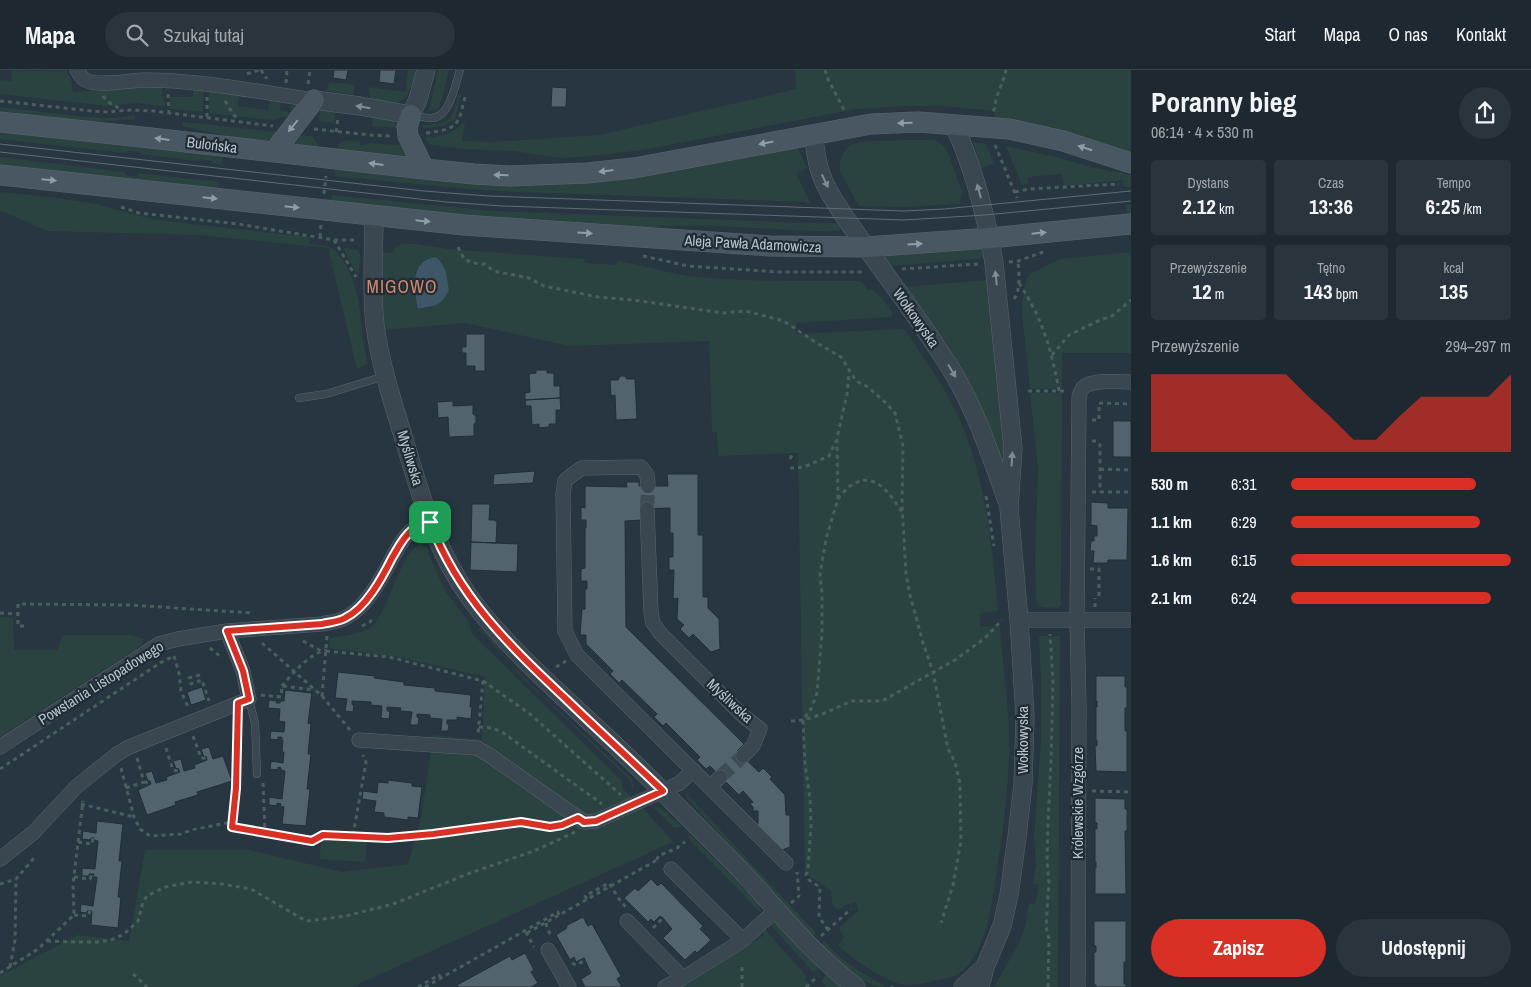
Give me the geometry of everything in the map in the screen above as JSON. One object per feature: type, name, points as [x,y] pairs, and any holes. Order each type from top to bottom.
[{"type":"main road","points":[[274,152],[292,128],[311,95]]},
{"type":"main road","points":[[411,115],[407,127],[408,136],[424,169],[474,174],[509,176],[587,173],[652,164],[871,124],[918,122],[1009,130],[1064,141],[1131,163]]},
{"type":"main road","name":"Bulońska","points":[[0,122],[424,169]]},
{"type":"main road","points":[[0,175],[374,216]]},
{"type":"main road","name":"Aleja Pawła Adamowicza","points":[[374,216],[464,225],[770,246],[866,247],[990,238],[1131,224]]},
{"type":"street","points":[[78,70],[84,80],[91,82],[191,81],[311,95],[411,115],[418,99],[426,70]]},
{"type":"street","name":"Wołkowyska","points":[[954,124],[974,174],[990,238],[998,294],[1013,448],[1009,508],[1010,620],[1024,716],[1018,837],[1008,901],[1002,926],[985,967],[980,987]]},
{"type":"street","name":"Wołkowyska","points":[[813,134],[819,168],[825,183],[846,219],[952,370],[966,395],[1009,508]]},
{"type":"street","name":"Myśliwska","points":[[374,216],[373,303],[386,375],[430,522],[443,554],[457,578],[470,598],[539,674],[663,791],[743,874],[784,906],[829,965],[856,987]]},
{"type":"street","points":[[1081,391],[1084,386],[1094,382],[1131,382]]},
{"type":"street","name":"Królewskie Wzgórze","points":[[1078,987],[1079,707],[1077,620],[1079,398],[1081,391]]},
{"type":"street","points":[[648,486],[647,475],[641,467],[582,468],[566,482],[563,494],[565,631],[577,655],[786,863]]},
{"type":"street","name":"Myśliwska","points":[[647,509],[653,623],[660,633],[742,715],[760,729],[753,746],[742,756]]},
{"type":"street","name":"Powstania Listopadowego","points":[[0,748],[159,644],[227,631],[322,624],[346,618],[366,600],[408,534],[414,529],[430,522]]},
{"type":"street","points":[[1010,620],[1131,620]]},
{"type":"street","points":[[0,859],[33,833],[76,786],[117,754],[193,718],[249,699],[243,671],[227,631]]},
{"type":"street","points":[[359,740],[477,748],[581,820],[596,821],[680,783],[693,770]]},
{"type":"street","points":[[710,787],[720,777]]},
{"type":"street","points":[[671,869],[743,940]]},
{"type":"street","points":[[665,987],[683,978],[743,940],[784,906]]},
{"type":"street","points":[[627,921],[683,978]]},
{"type":"street","points":[[548,950],[568,987]]},
{"type":"street","name":"Wołkowyska","points":[[963,987],[985,967]]},
{"type":"lane","points":[[411,115],[431,118],[438,117],[444,113],[460,70]]},
{"type":"lane","points":[[299,398],[326,394],[386,375]]},
{"type":"lane","points":[[249,699],[255,723],[257,774]]},
{"type":"path","points":[[286,86],[287,70]]},
{"type":"path","points":[[310,70],[311,95]]},
{"type":"path","points":[[825,70],[833,90],[847,114]]},
{"type":"path","points":[[987,112],[993,111],[996,108],[996,98],[1006,70]]},
{"type":"path","points":[[0,101],[106,112],[154,111],[370,136],[408,136]]},
{"type":"path","points":[[207,104],[207,118]]},
{"type":"path","points":[[995,145],[1017,198]]},
{"type":"path","points":[[320,237],[328,158]]},
{"type":"path","points":[[1014,192],[1029,189],[1119,184]]},
{"type":"path","points":[[120,207],[139,213],[238,224],[334,240],[358,240]]},
{"type":"path","points":[[334,240],[358,280]]},
{"type":"path","points":[[458,247],[464,259],[485,264],[498,272],[529,278],[544,286],[598,297],[723,313],[746,311],[784,321],[841,357],[856,381],[868,387],[895,413],[903,446],[902,513],[906,574],[923,643],[933,672],[948,749],[955,762],[960,784],[962,841],[953,885],[941,923]]},
{"type":"path","points":[[640,256],[688,266],[779,272],[868,272]]},
{"type":"path","points":[[1017,295],[1019,283],[1018,261]]},
{"type":"path","points":[[900,270],[986,263]]},
{"type":"path","points":[[1019,283],[1037,312],[1046,338],[1059,391]]},
{"type":"path","points":[[1051,356],[1069,335],[1112,316],[1131,300]]},
{"type":"path","points":[[790,468],[804,467],[829,456],[837,438],[847,394],[849,372]]},
{"type":"path","points":[[1028,391],[1081,391]]},
{"type":"path","points":[[1088,420],[1099,420],[1099,403],[1131,404]]},
{"type":"path","points":[[828,930],[819,917],[820,887],[809,880],[806,875],[811,825],[802,720],[811,709],[817,693],[822,633],[820,574],[826,539],[838,499],[837,438]]},
{"type":"path","points":[[1088,440],[1096,441],[1100,445],[1100,492]]},
{"type":"path","points":[[790,459],[793,453]]},
{"type":"path","points":[[1100,469],[1131,470]]},
{"type":"path","points":[[838,499],[848,487],[862,481],[873,482],[886,490],[902,513]]},
{"type":"path","points":[[985,491],[994,549]]},
{"type":"path","points":[[1079,492],[1131,492]]},
{"type":"path","points":[[1089,569],[1099,569],[1099,598]]},
{"type":"path","points":[[24,626],[18,626],[18,604],[129,605],[255,613]]},
{"type":"path","points":[[0,613],[18,614]]},
{"type":"path","points":[[1001,613],[1010,620]]},
{"type":"path","points":[[791,721],[802,720],[829,712],[852,701],[882,701],[955,660],[1010,620]]},
{"type":"path","points":[[1002,627],[1010,620]]},
{"type":"path","points":[[1048,987],[1049,939],[1046,926],[1049,882],[1047,861],[1052,761],[1053,682],[1050,629]]},
{"type":"path","points":[[296,637],[325,651],[389,657],[483,680],[530,714],[614,790],[624,796],[618,800]]},
{"type":"path","points":[[258,640],[322,696],[359,740],[366,762],[353,835]]},
{"type":"path","points":[[322,696],[327,640]]},
{"type":"path","points":[[205,646],[213,649],[224,660]]},
{"type":"path","points":[[320,843],[232,827],[232,822],[249,699],[281,698],[282,686],[294,672],[325,651]]},
{"type":"path","points":[[0,769],[160,663],[182,653]]},
{"type":"path","points":[[174,656],[179,673],[181,691],[193,718],[201,758],[207,758]]},
{"type":"path","points":[[200,675],[189,678],[191,684],[202,680],[210,703],[203,705]]},
{"type":"path","points":[[477,748],[483,680]]},
{"type":"path","points":[[282,686],[315,690]]},
{"type":"path","points":[[479,727],[492,728],[502,732],[605,806]]},
{"type":"path","points":[[165,745],[173,770],[179,771]]},
{"type":"path","points":[[137,757],[144,782]]},
{"type":"path","points":[[120,766],[134,817],[140,829],[150,836],[182,834],[192,830],[232,822]]},
{"type":"path","points":[[126,788],[144,782],[151,783]]},
{"type":"path","points":[[1078,791],[1131,792]]},
{"type":"path","points":[[74,802],[134,817]]},
{"type":"path","points":[[0,973],[38,949],[74,915],[74,877],[82,804]]},
{"type":"path","points":[[312,841],[323,835],[388,838],[521,822],[550,827],[581,820]]},
{"type":"path","points":[[47,941],[98,942],[111,940],[124,934],[138,921],[143,902],[147,896],[165,887],[192,882],[222,884],[251,889],[306,921],[346,916],[393,904],[470,872],[534,851],[565,838],[578,830],[581,820]]},
{"type":"path","points":[[78,842],[92,844],[93,838]]},
{"type":"path","points":[[527,933],[657,860],[658,856],[685,842]]},
{"type":"path","points":[[0,884],[16,879],[34,858]]},
{"type":"path","points":[[784,906],[799,896],[798,872],[786,863]]},
{"type":"path","points":[[74,877],[90,880],[92,874]]},
{"type":"path","points":[[10,968],[15,940],[16,879]]},
{"type":"path","points":[[823,935],[851,910]]},
{"type":"path","points":[[74,915],[88,916],[90,911]]},
{"type":"path","points":[[425,987],[558,912],[559,915]]},
{"type":"path","points":[[742,966],[742,987]]},
{"type":"path","points":[[133,974],[147,987]]},
{"type":"path","points":[[420,987],[439,975],[441,978]]},
{"type":"green space","points":[[12,70],[66,70],[71,79],[73,92],[162,86],[162,97],[164,97],[165,107],[138,103],[107,106],[0,94],[0,80],[11,81]]},
{"type":"green space","points":[[408,70],[418,70],[406,98],[395,104],[372,101],[369,87],[405,92]]},
{"type":"green space","points":[[438,70],[449,70],[439,107],[437,110],[429,111]]},
{"type":"green space","points":[[795,70],[1131,70],[1131,155],[994,118],[995,111],[943,106],[856,109],[643,150],[583,157],[562,158],[514,151],[463,149],[432,145],[425,140],[426,138],[451,132],[465,122],[462,141],[491,142],[599,135],[796,89]]},
{"type":"green space","points":[[329,82],[355,85],[353,95],[327,91]]},
{"type":"green space","points":[[193,86],[202,89],[204,93],[203,112],[170,109],[170,97],[193,97]]},
{"type":"green space","points":[[209,89],[239,94],[238,106],[268,110],[269,103],[273,99],[281,100],[280,111],[290,112],[291,105],[297,104],[299,106],[291,117],[271,120],[209,113]]},
{"type":"green space","points":[[458,94],[461,95],[455,119],[443,126],[423,128],[423,125],[445,122],[449,119],[452,116]]},
{"type":"green space","points":[[0,107],[87,117],[114,118],[135,115],[135,119],[90,122],[0,111]]},
{"type":"green space","points":[[336,108],[334,123],[319,121],[320,110]]},
{"type":"green space","points":[[374,115],[391,120],[399,128],[372,126]]},
{"type":"green space","points":[[183,122],[279,132],[268,141],[239,139],[182,126]]},
{"type":"green space","points":[[0,132],[223,156],[222,163],[220,164],[198,159],[197,161],[140,154],[140,152],[127,151],[126,153],[0,139]]},
{"type":"green space","points":[[296,135],[312,136],[319,148],[290,145]]},
{"type":"green space","points":[[345,140],[360,142],[360,145],[366,145],[367,143],[400,145],[406,156],[337,149],[340,142]]},
{"type":"green space","points":[[932,140],[937,141],[946,148],[962,192],[960,204],[904,207],[859,206],[840,172],[841,158],[845,150],[861,142]]},
{"type":"green space","points":[[973,142],[986,144],[994,164],[981,168]]},
{"type":"green space","points":[[797,146],[807,168],[796,174],[811,204],[806,204],[805,202],[518,192],[334,176],[335,168],[520,185],[568,184],[603,181]]},
{"type":"green space","points":[[1006,146],[1131,175],[1131,187],[1124,187],[1123,180],[1064,186],[1062,174],[1028,177],[1028,184],[1022,185]]},
{"type":"green space","points":[[0,157],[125,172],[125,175],[137,177],[138,173],[220,182],[219,189],[0,165]]},
{"type":"green space","points":[[0,192],[96,204],[148,218],[174,222],[309,237],[310,244],[327,246],[335,250],[349,272],[358,297],[368,364],[357,369],[328,248],[198,235],[47,231],[0,210]]},
{"type":"green space","points":[[332,195],[493,211],[839,223],[841,230],[816,231],[700,225],[645,228],[467,216],[331,202]]},
{"type":"green space","points":[[1126,205],[1131,205],[1131,215],[1034,225],[1033,223],[1127,213]]},
{"type":"green space","points":[[402,244],[417,244],[448,249],[584,259],[585,263],[617,265],[617,261],[680,275],[710,278],[774,281],[858,281],[862,282],[868,290],[872,289],[881,297],[893,313],[891,317],[796,323],[796,334],[905,330],[947,395],[959,418],[976,465],[990,537],[998,609],[997,611],[980,613],[980,627],[998,626],[1000,628],[1008,708],[1009,758],[1003,827],[989,919],[984,936],[972,961],[966,968],[951,977],[917,985],[905,985],[889,980],[870,969],[838,945],[844,937],[839,928],[859,910],[856,902],[836,909],[832,903],[831,891],[805,873],[798,453],[718,456],[717,432],[712,432],[709,341],[570,346],[465,323],[385,330],[382,291],[383,252],[393,253],[396,247]],"holes":[[[422,264],[443,266],[449,290],[433,307],[418,309],[415,295],[415,272]]]},
{"type":"green space","points":[[343,248],[358,250],[360,254],[359,278]]},
{"type":"green space","points":[[984,248],[986,258],[889,266],[884,258],[887,255]]},
{"type":"green space","points":[[1131,252],[1131,353],[1062,353],[1062,389],[1030,389],[1022,303],[1026,280],[1030,274],[1060,259]]},
{"type":"green space","points":[[988,280],[1005,448],[1003,455],[999,455],[903,287]]},
{"type":"green space","points":[[1030,393],[1062,393],[1061,606],[1058,608],[1042,607],[1036,602],[1035,559],[1038,469]]},
{"type":"green space","points":[[421,544],[427,547],[446,592],[469,622],[472,634],[621,780],[623,789],[645,810],[673,842],[352,987],[0,987],[0,976],[78,935],[129,941],[145,850],[250,850],[342,872],[408,864],[421,819],[433,735],[482,740],[485,677],[399,657],[329,648],[330,638],[357,633],[371,627],[383,609],[407,557],[414,548]]},
{"type":"green space","points":[[0,617],[13,618],[14,650],[57,650],[63,635],[131,635],[144,639],[142,645],[0,737]]},
{"type":"green space","points":[[480,627],[542,695],[630,777],[633,784],[633,792],[629,779],[524,679],[479,629]]},
{"type":"green space","points":[[1039,636],[1060,636],[1058,987],[994,987],[1019,943],[1025,928],[1029,903],[1035,904],[1039,885],[1033,883],[1036,865],[1034,838],[1041,741]]},
{"type":"green space","points":[[685,792],[816,933],[810,934],[687,798]]},
{"type":"green space","points":[[652,806],[661,808],[682,827],[674,828]]},
{"type":"green space","points":[[689,834],[754,898],[760,906],[761,913],[690,840]]},
{"type":"green space","points":[[321,836],[367,839],[365,862],[320,859]]},
{"type":"green space","points":[[775,923],[819,968],[814,973],[770,924]]},
{"type":"green space","points":[[765,929],[807,977],[805,980],[811,987],[684,987],[764,935],[762,932]]},
{"type":"green space","points":[[824,941],[851,966],[885,987],[867,983],[858,978],[821,944]]},
{"type":"green space","points":[[826,975],[841,987],[826,987],[821,981]]},
{"type":"water","points":[[435,257],[444,267],[449,290],[440,303],[418,309],[415,293],[417,270],[421,264]]},
{"type":"building","points":[[334,70],[348,70],[346,80],[333,78]]},
{"type":"building","points":[[380,70],[396,70],[394,84],[379,82]]},
{"type":"building","points":[[567,70],[567,71],[522,71]]},
{"type":"building","points":[[552,87],[567,88],[566,107],[551,107]]},
{"type":"building","points":[[466,334],[485,334],[485,371],[475,371],[475,366],[466,366],[466,353],[462,353],[462,347],[466,347]]},
{"type":"building","points":[[536,370],[547,370],[547,373],[554,373],[554,386],[560,386],[560,398],[525,400],[525,393],[530,392],[529,374],[536,373]]},
{"type":"building","points":[[620,376],[625,376],[627,379],[635,379],[637,419],[616,420],[615,395],[611,396],[610,380],[618,380]]},
{"type":"building","points":[[560,398],[561,410],[556,410],[556,424],[549,424],[549,427],[539,428],[539,424],[532,425],[531,406],[526,406],[525,400]]},
{"type":"building","points":[[453,401],[453,406],[473,405],[473,414],[476,416],[474,436],[449,437],[448,417],[438,418],[437,402]]},
{"type":"building","points":[[1113,421],[1131,421],[1131,457],[1113,457]]},
{"type":"building","points":[[535,471],[533,483],[493,485],[494,474]]},
{"type":"building","points":[[667,474],[698,474],[698,535],[703,535],[703,597],[708,597],[708,608],[719,619],[720,649],[711,652],[693,634],[689,638],[680,629],[684,625],[677,619],[678,598],[673,599],[674,570],[669,570],[669,557],[673,557],[673,533],[670,533],[670,508],[641,509],[641,520],[625,521],[626,627],[744,744],[737,751],[759,772],[763,768],[772,777],[770,779],[785,795],[786,815],[790,815],[790,847],[782,850],[758,826],[758,811],[753,811],[753,807],[750,804],[753,802],[743,791],[739,795],[710,766],[706,769],[697,760],[700,757],[666,723],[663,726],[654,717],[657,714],[622,680],[619,683],[610,674],[613,671],[586,644],[586,635],[580,635],[582,609],[585,609],[585,589],[587,589],[587,581],[581,581],[581,569],[585,568],[586,520],[581,520],[581,507],[585,508],[585,486],[627,487],[626,482],[639,482],[639,486],[668,486]]},
{"type":"building","points":[[1091,502],[1108,503],[1108,508],[1128,508],[1127,560],[1108,560],[1107,563],[1093,563],[1094,551],[1090,551],[1091,541],[1094,541],[1094,536],[1097,536],[1097,526],[1091,525]]},
{"type":"building","points":[[472,504],[490,504],[489,520],[495,520],[497,523],[496,543],[471,542]]},
{"type":"building","points":[[471,542],[518,544],[517,572],[470,570]]},
{"type":"building","points":[[338,672],[375,676],[374,678],[404,682],[404,685],[435,688],[435,691],[471,695],[471,719],[457,717],[457,720],[447,720],[447,724],[449,724],[448,731],[441,731],[442,719],[430,718],[430,715],[417,714],[419,718],[418,725],[410,725],[412,712],[400,711],[401,708],[387,707],[387,711],[390,711],[389,719],[381,718],[382,706],[371,705],[371,702],[352,701],[352,705],[354,705],[353,712],[345,711],[347,699],[335,698]]},
{"type":"building","points":[[1096,676],[1125,676],[1125,687],[1127,687],[1125,731],[1127,731],[1127,772],[1096,771]]},
{"type":"building","points":[[202,687],[206,700],[191,705],[187,692]]},
{"type":"building","points":[[285,690],[312,693],[308,723],[311,724],[308,754],[311,754],[307,789],[310,789],[306,826],[282,824],[284,807],[277,803],[277,806],[269,805],[269,797],[282,799],[285,771],[278,767],[278,770],[270,769],[271,761],[283,763],[284,752],[282,752],[282,737],[278,737],[278,740],[270,739],[271,731],[284,732],[285,722],[279,721],[280,709],[268,708],[269,700],[277,701],[276,703],[284,701]]},
{"type":"building","points":[[209,747],[213,759],[223,756],[232,781],[197,792],[198,795],[175,802],[176,805],[147,815],[138,790],[151,784],[145,773],[152,771],[156,783],[167,780],[166,777],[180,772],[178,768],[176,769],[173,761],[181,759],[184,771],[195,768],[194,765],[207,760],[201,749]]},
{"type":"building","points":[[388,780],[412,783],[412,786],[422,787],[418,818],[408,817],[408,820],[384,817],[384,813],[374,812],[376,801],[362,799],[363,791],[377,793],[378,782],[388,783]]},
{"type":"building","points":[[1095,798],[1125,799],[1125,809],[1127,809],[1127,831],[1125,831],[1126,894],[1095,894],[1095,829],[1097,829],[1097,823],[1095,823]]},
{"type":"building","points":[[97,821],[123,824],[119,861],[122,861],[118,897],[121,897],[118,928],[91,925],[92,911],[87,911],[87,913],[80,912],[81,904],[93,906],[97,877],[93,877],[94,874],[82,876],[82,868],[95,869],[98,841],[94,840],[94,838],[90,840],[82,839],[83,831],[96,833]]},
{"type":"building","points":[[651,879],[658,886],[661,883],[703,926],[700,929],[711,940],[697,953],[695,951],[685,960],[663,938],[672,929],[663,918],[660,916],[654,922],[651,919],[648,922],[624,898],[635,888],[638,891]]},
{"type":"building","points":[[583,917],[588,926],[592,924],[621,976],[617,979],[622,987],[585,987],[581,979],[591,973],[584,958],[576,962],[574,957],[570,960],[556,935],[567,928],[566,926]]},
{"type":"building","points":[[1094,921],[1126,921],[1124,984],[1126,984],[1126,987],[1096,987],[1094,985],[1094,952],[1096,952],[1096,946],[1094,946]]},
{"type":"building","points":[[525,953],[534,970],[531,972],[538,983],[531,987],[458,987],[457,985],[510,956],[512,960]]},
{"type":"tunnel","points":[[647,509],[648,486]]},
{"type":"tunnel","points":[[720,777],[743,756]]},
{"type":"tram line","points":[[0,144],[424,191],[488,196],[904,211],[944,209],[1131,191]]},
{"type":"tram line","points":[[0,152],[446,202],[503,206],[904,220],[985,215],[1131,201]]},
{"type":"district","name":"MIGOWO","points":[[402,287]]},
{"type":"route","points":[[430,522],[443,554],[457,578],[470,598],[500,633],[539,674],[663,791],[596,821],[584,822],[578,818],[562,825],[550,827],[521,822],[388,838],[323,835],[312,841],[232,827],[236,788],[238,703],[249,699],[243,671],[227,631],[322,624],[346,618],[366,600],[408,534],[414,529],[430,522]]}]
